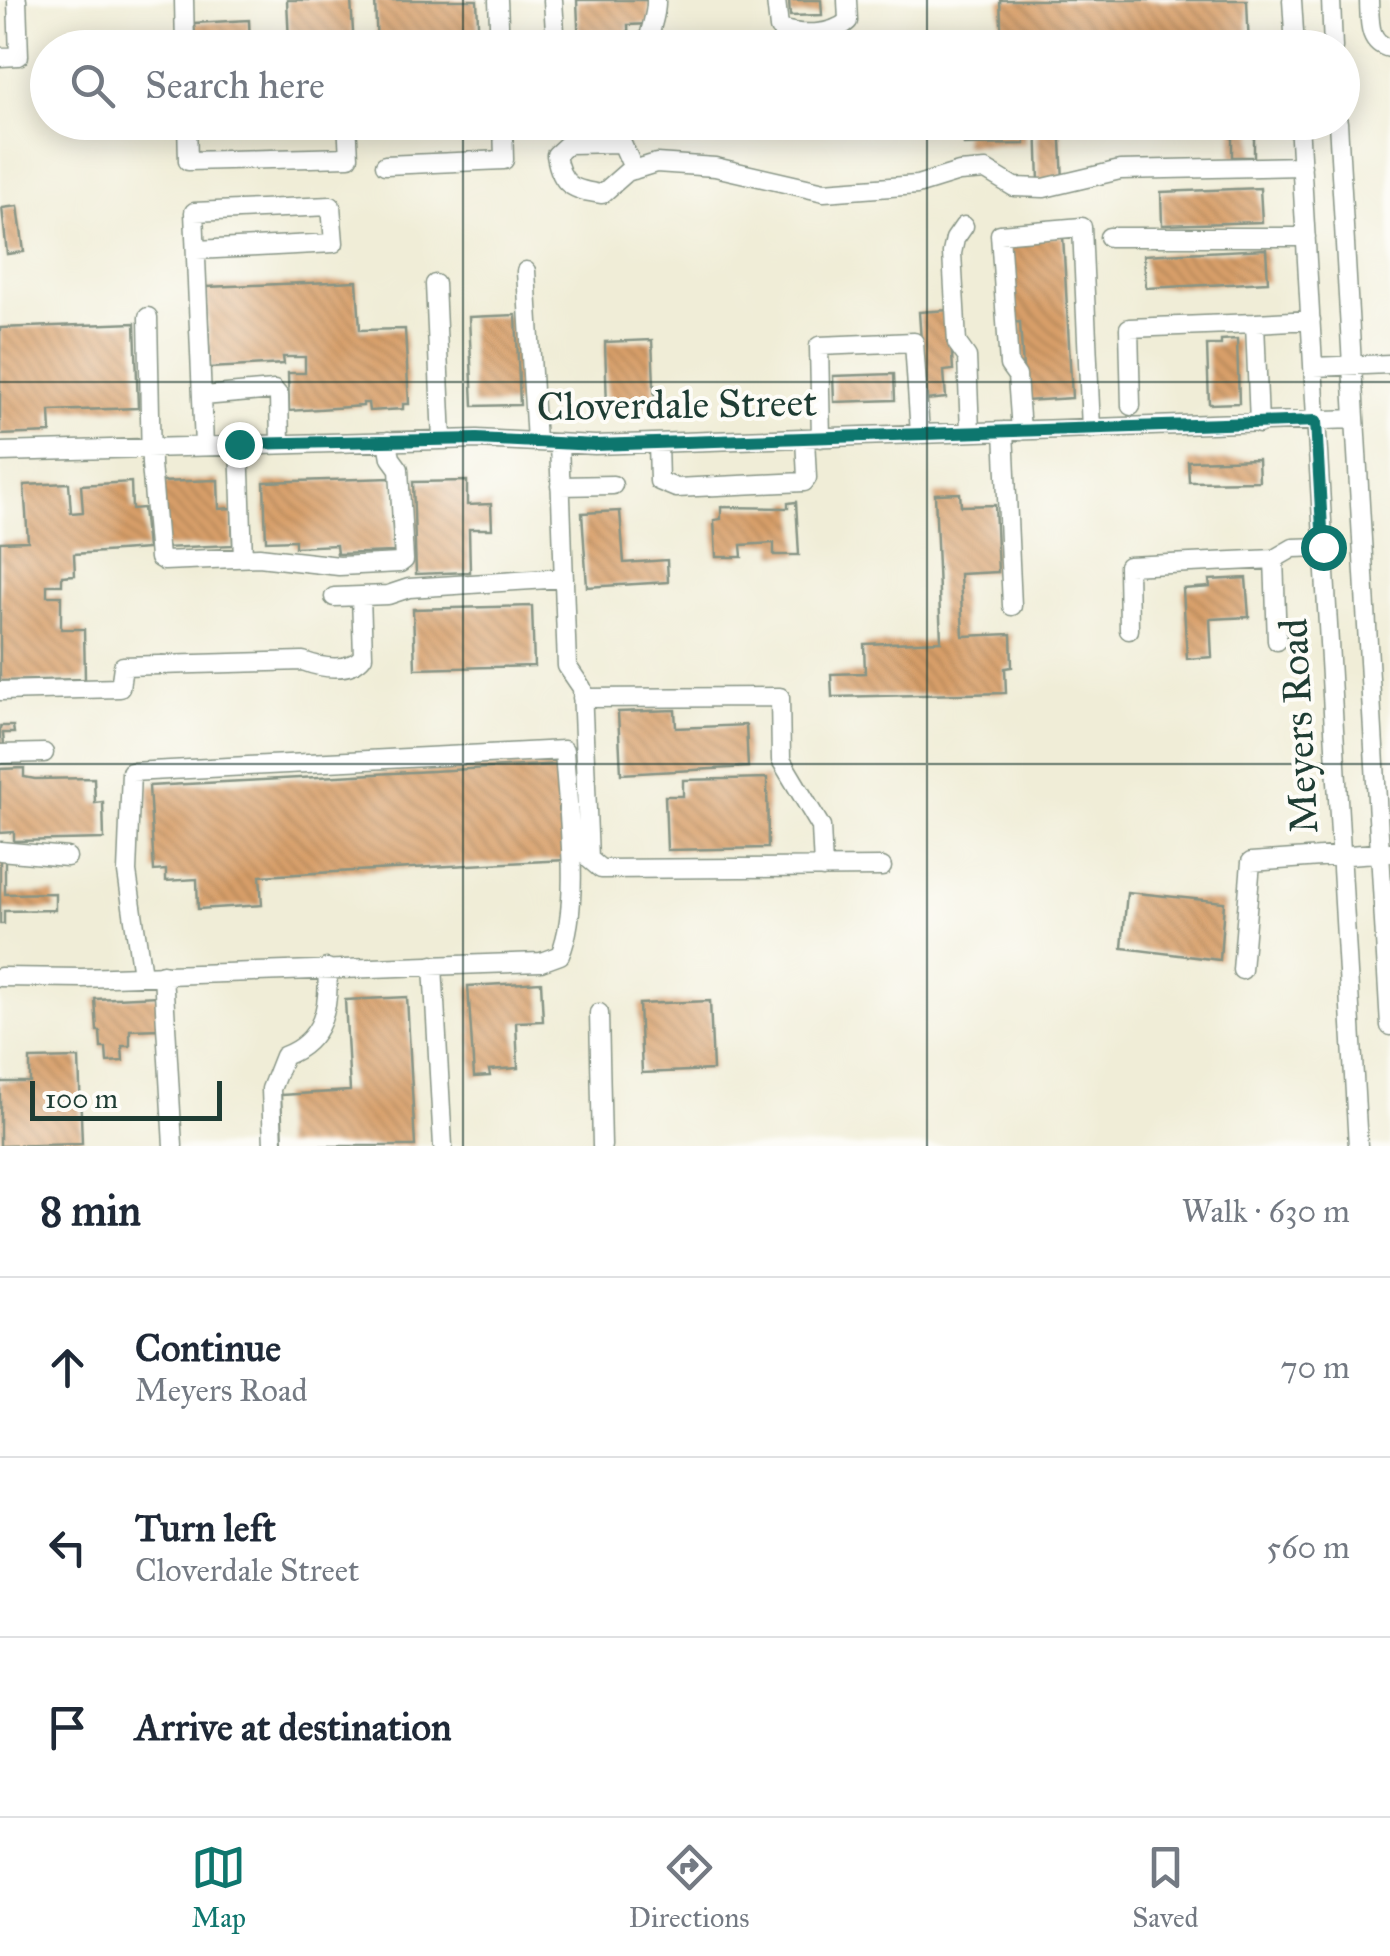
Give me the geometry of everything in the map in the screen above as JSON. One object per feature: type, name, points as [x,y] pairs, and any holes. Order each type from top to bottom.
[{"type":"street","points":[[0,57],[20,56],[17,0]]},
{"type":"street","points":[[184,0],[185,30]]},
{"type":"street","points":[[498,0],[499,30]]},
{"type":"street","points":[[553,0],[555,30]]},
{"type":"street","points":[[650,30],[656,18],[656,0]]},
{"type":"street","points":[[776,0],[779,28],[784,30]]},
{"type":"street","points":[[837,30],[848,21],[846,0]]},
{"type":"street","points":[[1292,0],[1294,30]]},
{"type":"street","points":[[1330,0],[1332,30]]},
{"type":"street","points":[[1369,0],[1373,38],[1378,45],[1390,48]]},
{"type":"street","points":[[187,140],[188,161],[349,156],[348,140]]},
{"type":"street","points":[[385,165],[504,160],[503,140]]},
{"type":"street","name":"Meyers Road","points":[[1300,140],[1358,1146]]},
{"type":"street","name":"Meyers Road","points":[[1339,140],[1385,852],[1390,1026]]},
{"type":"street","points":[[634,170],[656,164],[715,166],[824,192],[917,185],[959,172],[986,170],[1014,186],[1044,188],[1120,170],[1302,166]]},
{"type":"street","points":[[196,250],[334,243],[330,206],[194,212],[204,445]]},
{"type":"street","points":[[964,226],[954,239],[952,253],[957,343],[967,357],[970,432]]},
{"type":"street","points":[[1012,606],[1016,376],[1009,365],[1000,234],[1082,227],[1091,429]]},
{"type":"street","points":[[1109,237],[1306,237]]},
{"type":"street","points":[[526,272],[536,442]]},
{"type":"street","points":[[435,284],[442,440]]},
{"type":"street","points":[[148,317],[151,447],[159,558],[164,561],[243,558],[339,566],[400,564],[404,560],[399,469],[390,458],[388,441]]},
{"type":"street","points":[[1131,406],[1129,328],[1311,320]]},
{"type":"street","points":[[1255,323],[1260,424]]},
{"type":"street","points":[[658,443],[659,482],[676,488],[804,482],[813,438],[819,346],[914,342],[920,434]]},
{"type":"street","points":[[1313,367],[1390,364]]},
{"type":"street","points":[[203,396],[274,390],[279,396],[280,444]]},
{"type":"street","name":"Cloverdale Street","points":[[0,452],[442,440],[658,443],[1355,419]]},
{"type":"street","points":[[559,443],[568,666],[582,688],[589,859],[601,869],[882,866]]},
{"type":"street","points":[[239,444],[243,558]]},
{"type":"street","points":[[560,486],[613,485]]},
{"type":"street","points":[[1129,630],[1128,566],[1274,559],[1293,548],[1323,547]]},
{"type":"street","points":[[1274,559],[1277,641]]},
{"type":"street","points":[[334,597],[564,578]]},
{"type":"street","points":[[0,691],[120,688],[123,666],[303,661],[319,667],[350,666],[363,656],[362,596]]},
{"type":"street","points":[[582,698],[780,697],[781,760],[820,827],[823,868]]},
{"type":"street","points":[[0,977],[142,975],[541,962],[560,956],[568,936],[570,858],[564,750],[131,772],[127,872],[142,975]]},
{"type":"street","points":[[0,754],[44,752]]},
{"type":"street","points":[[0,852],[67,857]]},
{"type":"street","points":[[1242,970],[1251,862],[1385,852]]},
{"type":"street","points":[[433,964],[443,1146]]},
{"type":"street","points":[[273,1146],[271,1089],[284,1056],[308,1043],[318,1026],[329,1000],[327,968]]},
{"type":"street","points":[[170,974],[173,1146]]},
{"type":"street","points":[[599,1012],[602,1146]]},
{"type":"building","points":[[287,0],[351,0],[353,30],[288,30]]},
{"type":"building","points":[[375,0],[477,0],[478,30],[376,30]]},
{"type":"building","points":[[577,0],[649,0],[650,24],[628,25],[628,30],[578,30]]},
{"type":"building","points":[[789,0],[821,0],[822,15],[790,16]]},
{"type":"building","points":[[1000,0],[1247,0],[1248,30],[1001,30]]},
{"type":"building","points":[[249,20],[249,30],[195,30],[194,23]]},
{"type":"building","points":[[964,140],[1025,140],[1025,144],[964,145]]},
{"type":"building","points":[[1038,140],[1061,140],[1063,181],[1039,182]]},
{"type":"building","points":[[1232,140],[1254,140],[1254,157],[1232,157]]},
{"type":"building","points":[[1260,188],[1262,222],[1162,225],[1161,192]]},
{"type":"building","points":[[18,206],[24,252],[7,254],[2,208]]},
{"type":"building","points":[[1063,236],[1072,398],[1025,401],[1020,322],[1009,323],[1004,240]]},
{"type":"building","points":[[1266,249],[1268,282],[1146,288],[1144,255]]},
{"type":"building","points":[[357,281],[360,330],[405,329],[409,404],[403,404],[403,409],[369,411],[368,403],[363,403],[289,411],[288,373],[305,373],[305,357],[283,357],[284,364],[210,368],[206,287]]},
{"type":"building","points":[[949,310],[953,370],[944,371],[946,398],[925,400],[919,312]]},
{"type":"building","points":[[516,315],[520,405],[473,406],[469,317]]},
{"type":"building","points":[[135,323],[138,408],[50,411],[51,433],[0,435],[0,328]]},
{"type":"building","points":[[1237,339],[1239,403],[1209,404],[1207,345]]},
{"type":"building","points":[[652,340],[655,407],[607,408],[605,342]]},
{"type":"building","points":[[894,374],[895,400],[834,402],[833,376]]},
{"type":"building","points":[[1258,459],[1259,481],[1189,482],[1188,461]]},
{"type":"building","points":[[391,478],[394,552],[337,554],[336,545],[295,547],[295,540],[266,541],[264,482]]},
{"type":"building","points":[[218,480],[219,509],[232,508],[233,545],[163,548],[160,482]]},
{"type":"building","points":[[467,481],[467,505],[491,504],[492,529],[469,529],[470,572],[416,574],[413,482]]},
{"type":"building","points":[[131,482],[132,509],[143,508],[147,549],[74,554],[75,575],[62,576],[62,585],[47,585],[47,596],[61,596],[61,629],[84,629],[85,679],[0,681],[0,542],[28,541],[24,485],[69,483],[71,513],[83,512],[81,485]]},
{"type":"building","points":[[960,493],[961,506],[995,505],[998,572],[960,574],[963,636],[1011,634],[1012,667],[1005,668],[1006,693],[832,697],[831,674],[865,673],[864,644],[941,641],[935,494]]},
{"type":"building","points":[[796,502],[799,555],[774,555],[774,543],[741,545],[742,557],[716,557],[714,520],[721,519],[721,507],[788,508],[788,503]]},
{"type":"building","points":[[620,511],[624,563],[667,560],[668,582],[587,587],[582,513]]},
{"type":"building","points":[[1246,578],[1249,617],[1210,619],[1212,657],[1187,659],[1183,589],[1210,587],[1209,580]]},
{"type":"building","points":[[532,606],[534,666],[415,669],[413,609]]},
{"type":"building","points":[[675,710],[676,728],[746,725],[748,767],[621,774],[618,712]]},
{"type":"building","points":[[0,726],[13,726],[14,733],[3,733],[4,745],[0,745]]},
{"type":"building","points":[[561,764],[566,860],[260,876],[262,905],[198,909],[197,879],[166,881],[166,870],[154,871],[149,786]]},
{"type":"building","points":[[24,768],[24,777],[35,779],[94,778],[95,803],[103,802],[104,839],[14,841],[14,832],[0,833],[0,769]]},
{"type":"building","points":[[767,778],[768,848],[667,850],[665,796],[683,796],[683,780]]},
{"type":"building","points":[[0,858],[5,858],[5,894],[55,893],[55,910],[4,911],[4,924],[0,924]]},
{"type":"building","points":[[1127,892],[1224,902],[1220,960],[1122,948]]},
{"type":"building","points":[[541,982],[543,1021],[516,1022],[518,1068],[489,1070],[490,1076],[474,1077],[468,986]]},
{"type":"building","points":[[158,996],[160,1029],[130,1030],[130,1046],[122,1046],[123,1061],[107,1062],[106,1048],[101,1048],[97,1031],[95,999]]},
{"type":"building","points":[[407,997],[415,1146],[283,1146],[281,1095],[350,1091],[345,1000]]},
{"type":"building","points":[[710,1001],[713,1070],[642,1073],[639,1004]]},
{"type":"building","points":[[79,1058],[82,1144],[0,1146],[0,1082],[30,1082],[30,1059]]},
{"type":"route","points":[[239,444],[477,439],[595,445],[1316,421],[1323,547]]}]
